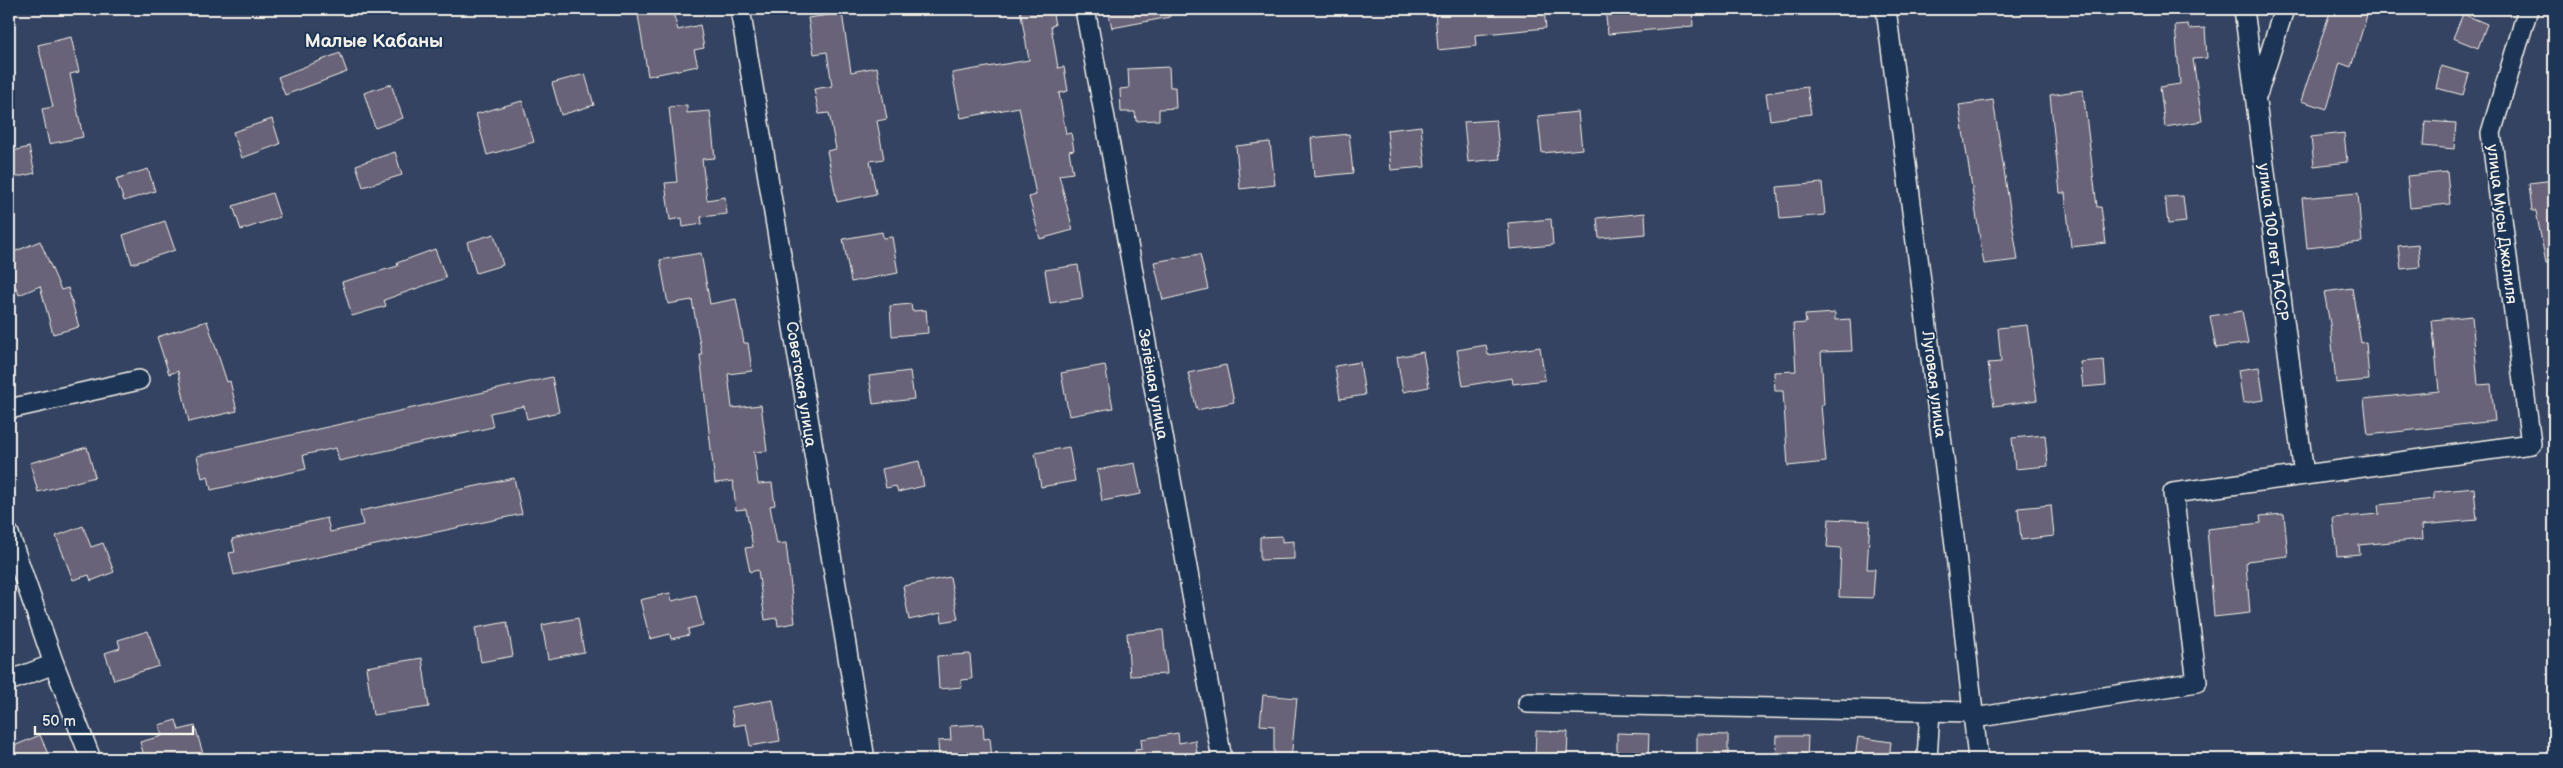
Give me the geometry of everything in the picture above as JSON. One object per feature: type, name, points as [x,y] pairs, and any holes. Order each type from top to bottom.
[{"type":"street","name":"Советская улица","points":[[740,9],[864,759]]},
{"type":"street","name":"Зелёная улица","points":[[1085,9],[1222,759]]},
{"type":"street","name":"Луговая улица","points":[[1886,9],[1955,545],[1978,759]]},
{"type":"street","name":"улица 100 лет ТАССР","points":[[2244,9],[2304,475]]},
{"type":"street","points":[[2256,98],[2284,9]]},
{"type":"street","name":"улица Мусы Джалиля","points":[[2304,475],[2531,444],[2491,133],[2528,9]]},
{"type":"street","points":[[9,409],[139,380]]},
{"type":"street","points":[[1528,703],[1930,711],[1974,715],[2197,682],[2173,493],[2304,475]]},
{"type":"street","points":[[9,534],[54,664],[91,759]]},
{"type":"street","points":[[9,682],[54,664]]},
{"type":"street","points":[[1926,759],[1930,711]]},
{"type":"building","points":[[637,9],[672,9],[678,30],[700,25],[704,48],[694,50],[698,66],[648,76]]},
{"type":"building","points":[[1020,9],[1052,9],[1055,25],[1051,26],[1058,68],[1064,67],[1068,91],[1059,93],[1066,134],[1071,133],[1074,150],[1069,151],[1073,173],[1059,175],[1073,230],[1040,239],[1029,197],[1036,195],[1019,107],[961,118],[952,73],[1029,60]]},
{"type":"building","points":[[1108,9],[1169,9],[1170,17],[1112,28]]},
{"type":"building","points":[[1544,9],[1546,28],[1475,35],[1476,46],[1438,50],[1435,10]]},
{"type":"building","points":[[1605,9],[1692,9],[1693,26],[1608,34]]},
{"type":"building","points":[[2331,9],[2369,9],[2351,67],[2340,63],[2327,109],[2301,101]]},
{"type":"building","points":[[842,13],[851,72],[877,67],[887,119],[877,121],[884,159],[870,161],[876,194],[837,202],[827,151],[836,149],[829,113],[819,114],[814,89],[832,86],[827,52],[814,54],[808,18]]},
{"type":"building","points":[[2463,14],[2487,24],[2478,48],[2453,38]]},
{"type":"building","points":[[2188,24],[2189,29],[2205,28],[2207,58],[2193,59],[2202,121],[2165,127],[2160,87],[2180,84],[2175,25]]},
{"type":"building","points":[[71,37],[79,72],[70,74],[83,137],[49,144],[42,109],[53,107],[38,45]]},
{"type":"building","points":[[340,53],[347,72],[285,95],[278,77]]},
{"type":"building","points":[[2441,66],[2469,74],[2463,95],[2436,88]]},
{"type":"building","points":[[1169,67],[1170,87],[1175,87],[1176,108],[1159,109],[1159,120],[1136,121],[1135,112],[1121,112],[1120,89],[1129,88],[1128,69]]},
{"type":"building","points":[[585,74],[594,105],[561,115],[552,83]]},
{"type":"building","points":[[391,84],[403,118],[375,128],[364,93]]},
{"type":"building","points":[[1807,87],[1811,114],[1770,120],[1766,93]]},
{"type":"building","points":[[2083,90],[2097,207],[2101,207],[2106,243],[2071,247],[2065,193],[2060,193],[2050,95]]},
{"type":"building","points":[[1993,100],[2018,260],[1984,264],[1959,105]]},
{"type":"building","points":[[522,101],[534,142],[487,155],[476,114]]},
{"type":"building","points":[[687,105],[687,113],[710,111],[715,158],[702,159],[707,200],[725,197],[727,214],[701,217],[702,224],[683,227],[682,218],[670,220],[665,183],[677,182],[669,107]]},
{"type":"building","points":[[1578,112],[1582,149],[1542,153],[1538,116]]},
{"type":"building","points":[[272,119],[280,144],[242,158],[233,132]]},
{"type":"building","points":[[1496,120],[1500,159],[1468,162],[1464,122]]},
{"type":"building","points":[[2425,121],[2456,123],[2454,149],[2423,146]]},
{"type":"building","points":[[1421,126],[1425,167],[1391,170],[1387,130]]},
{"type":"building","points":[[2344,133],[2347,162],[2314,166],[2311,137]]},
{"type":"building","points":[[1349,134],[1353,173],[1314,177],[1311,138]]},
{"type":"building","points":[[1270,142],[1275,185],[1240,189],[1236,146]]},
{"type":"building","points":[[29,147],[35,173],[9,179],[9,152]]},
{"type":"building","points":[[395,152],[402,175],[363,187],[356,165]]},
{"type":"building","points":[[148,169],[155,191],[124,201],[116,179]]},
{"type":"building","points":[[2447,172],[2450,204],[2410,208],[2407,176]]},
{"type":"building","points":[[2554,180],[2554,263],[2546,263],[2536,211],[2532,211],[2529,183]]},
{"type":"building","points":[[1822,183],[1825,215],[1780,219],[1777,187]]},
{"type":"building","points":[[272,193],[280,217],[241,230],[233,206]]},
{"type":"building","points":[[2358,193],[2362,242],[2307,248],[2302,198]]},
{"type":"building","points":[[2183,196],[2186,222],[2168,224],[2165,197]]},
{"type":"building","points":[[1645,213],[1646,234],[1599,238],[1597,218]]},
{"type":"building","points":[[1551,219],[1553,245],[1510,249],[1508,223]]},
{"type":"building","points":[[165,221],[175,250],[132,264],[123,235]]},
{"type":"building","points":[[882,232],[883,238],[892,237],[898,273],[851,282],[843,239]]},
{"type":"building","points":[[494,234],[503,265],[476,273],[467,242]]},
{"type":"building","points":[[40,241],[61,290],[68,288],[79,327],[53,334],[40,286],[19,295],[16,287],[9,291],[9,254]]},
{"type":"building","points":[[2418,244],[2420,267],[2401,269],[2398,246]]},
{"type":"building","points":[[435,249],[446,278],[384,300],[386,306],[352,316],[342,282],[398,266],[397,263]]},
{"type":"building","points":[[701,253],[710,304],[736,299],[744,343],[748,343],[752,371],[728,374],[732,408],[761,405],[767,451],[754,452],[758,484],[772,483],[775,505],[770,506],[777,544],[786,543],[795,623],[778,626],[777,618],[765,620],[758,570],[750,572],[745,548],[753,547],[746,509],[736,510],[733,481],[715,483],[700,355],[702,355],[692,300],[668,304],[660,260]]},
{"type":"building","points":[[1200,254],[1208,289],[1163,300],[1154,262]]},
{"type":"building","points":[[1078,265],[1083,298],[1050,303],[1045,270]]},
{"type":"building","points":[[2352,288],[2361,343],[2366,342],[2369,380],[2336,383],[2330,324],[2324,292]]},
{"type":"building","points":[[911,304],[912,311],[926,310],[928,333],[892,336],[890,306]]},
{"type":"building","points":[[2242,311],[2248,343],[2216,348],[2210,316]]},
{"type":"building","points":[[1835,313],[1835,320],[1850,319],[1852,351],[1821,352],[1824,405],[1821,405],[1826,462],[1788,466],[1783,391],[1775,391],[1774,372],[1796,371],[1793,324],[1806,323],[1805,315]]},
{"type":"building","points":[[2472,316],[2478,385],[2491,384],[2495,421],[2368,435],[2364,399],[2439,391],[2432,320]]},
{"type":"building","points":[[207,321],[227,382],[230,381],[237,411],[189,422],[178,371],[169,374],[157,337]]},
{"type":"building","points":[[2027,325],[2037,400],[1994,406],[1988,363],[2001,362],[1998,328]]},
{"type":"building","points":[[1486,345],[1488,355],[1540,347],[1545,380],[1513,384],[1512,378],[1463,386],[1457,350]]},
{"type":"building","points":[[1423,352],[1429,387],[1403,392],[1397,357]]},
{"type":"building","points":[[2104,360],[2106,385],[2083,387],[2080,362]]},
{"type":"building","points":[[1360,362],[1365,395],[1340,399],[1335,366]]},
{"type":"building","points":[[1105,365],[1113,408],[1069,416],[1061,373]]},
{"type":"building","points":[[1226,365],[1234,402],[1197,410],[1188,373]]},
{"type":"building","points":[[2259,367],[2264,400],[2243,403],[2238,370]]},
{"type":"building","points":[[910,371],[914,399],[873,404],[869,376]]},
{"type":"building","points":[[552,377],[559,412],[527,419],[524,406],[490,413],[493,427],[339,461],[336,448],[303,455],[306,469],[211,490],[208,476],[202,478],[197,456]]},
{"type":"building","points":[[2045,435],[2048,466],[2015,469],[2012,438]]},
{"type":"building","points":[[87,447],[95,477],[38,492],[30,463]]},
{"type":"building","points":[[1069,447],[1075,481],[1041,487],[1035,453]]},
{"type":"building","points":[[919,461],[924,486],[898,492],[896,486],[886,488],[882,469]]},
{"type":"building","points":[[1135,463],[1141,494],[1102,501],[1097,470]]},
{"type":"building","points":[[514,478],[522,514],[234,575],[229,553],[235,552],[232,539],[327,518],[330,532],[363,525],[360,511]]},
{"type":"building","points":[[2474,488],[2477,520],[2422,525],[2423,539],[2359,545],[2360,554],[2337,556],[2333,518],[2379,514],[2378,505],[2434,499],[2434,492]]},
{"type":"building","points":[[2051,505],[2054,536],[2021,540],[2018,508]]},
{"type":"building","points":[[2284,514],[2288,556],[2247,561],[2250,613],[2214,617],[2207,529],[2261,523],[2260,516]]},
{"type":"building","points":[[1829,519],[1870,521],[1867,569],[1875,569],[1873,598],[1839,597],[1841,548],[1827,547]]},
{"type":"building","points":[[83,526],[91,547],[103,543],[114,572],[91,581],[89,575],[73,580],[56,536]]},
{"type":"building","points":[[1282,536],[1282,542],[1294,541],[1294,559],[1260,560],[1260,537]]},
{"type":"building","points":[[950,577],[958,619],[942,622],[941,613],[909,620],[903,586]]},
{"type":"building","points":[[670,593],[672,601],[696,595],[703,625],[688,629],[689,635],[671,639],[670,634],[650,639],[640,600]]},
{"type":"building","points":[[578,618],[584,652],[548,659],[542,625]]},
{"type":"building","points":[[507,622],[513,656],[481,662],[475,628]]},
{"type":"building","points":[[1163,630],[1167,674],[1130,676],[1127,633]]},
{"type":"building","points":[[148,631],[159,666],[114,680],[105,653],[120,648],[118,640]]},
{"type":"building","points":[[970,654],[972,679],[961,680],[962,687],[939,689],[937,656]]},
{"type":"building","points":[[422,658],[429,707],[373,715],[366,667]]},
{"type":"building","points":[[1263,695],[1297,698],[1291,759],[1274,759],[1274,726],[1260,725]]},
{"type":"building","points":[[773,700],[780,741],[750,746],[746,724],[734,726],[731,707]]},
{"type":"building","points":[[176,720],[179,730],[195,726],[203,754],[185,759],[145,759],[140,742],[162,736],[159,725]]},
{"type":"building","points":[[983,724],[984,739],[990,738],[992,759],[939,759],[938,741],[951,740],[950,726]]},
{"type":"building","points":[[1536,731],[1568,732],[1567,759],[1535,759]]},
{"type":"building","points":[[1178,733],[1179,743],[1195,740],[1198,759],[1136,759],[1135,749],[1142,748],[1141,739]]},
{"type":"building","points":[[1617,733],[1649,734],[1648,759],[1617,759]]},
{"type":"building","points":[[1697,734],[1728,735],[1728,759],[1697,759]]},
{"type":"building","points":[[40,735],[50,759],[9,759],[9,748]]},
{"type":"building","points":[[1777,736],[1808,736],[1807,759],[1776,759]]},
{"type":"building","points":[[1858,737],[1891,742],[1889,759],[1855,759]]},
{"type":"district","name":"Малые Кабаны","points":[[374,40]]}]
